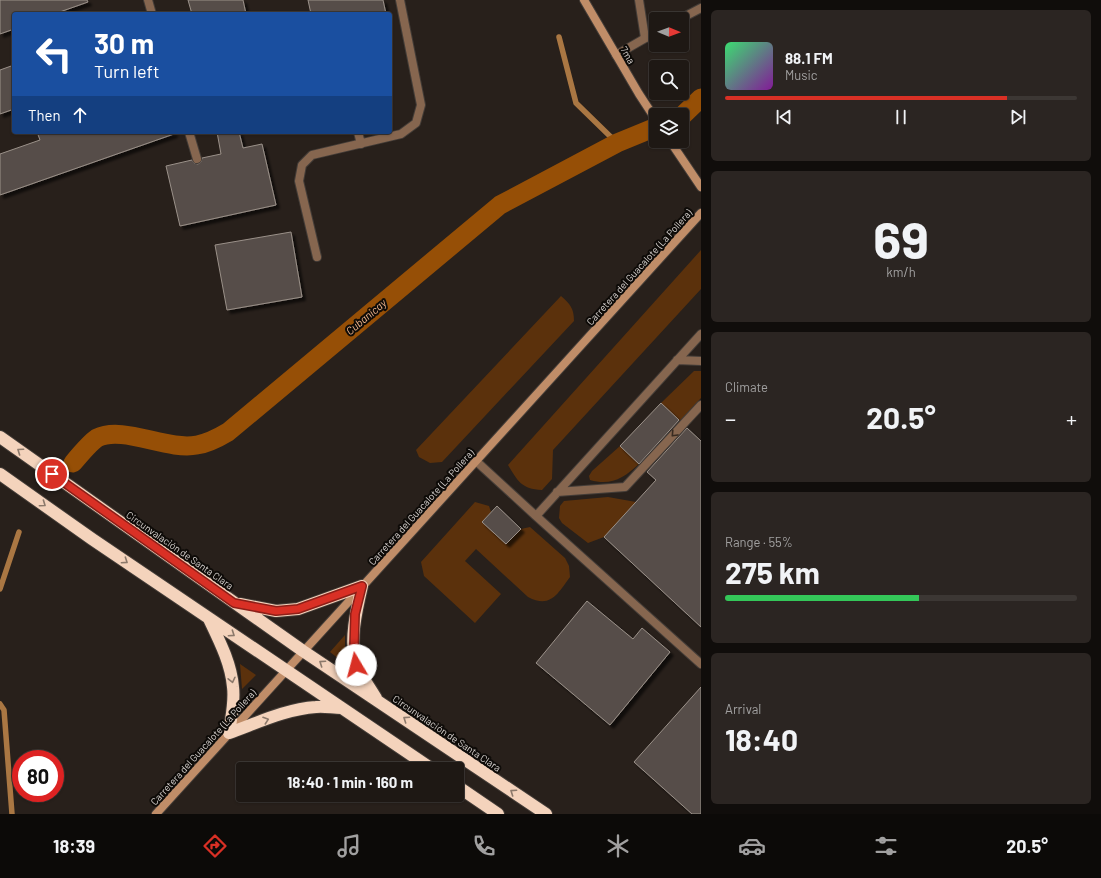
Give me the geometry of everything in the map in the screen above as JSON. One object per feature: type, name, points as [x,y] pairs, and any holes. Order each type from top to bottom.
[{"type":"highway","name":"Circunvalación de Santa Clara","points":[[0,437],[303,651],[546,814]]},
{"type":"highway","points":[[0,474],[92,539],[422,762]]},
{"type":"highway","points":[[234,603],[276,611],[298,609],[362,586]]},
{"type":"highway","points":[[362,586],[355,614],[354,648],[356,665],[378,701]]},
{"type":"highway","points":[[209,618],[225,654],[234,687],[229,733],[263,720],[296,710],[317,707],[342,708]]},
{"type":"highway","points":[[464,791],[498,814]]},
{"type":"main road","name":"7ma","points":[[584,0],[649,109]]},
{"type":"main road","points":[[675,148],[701,187]]},
{"type":"main road","name":"Carretera del Guacalote (La Pollera)","points":[[156,814],[701,213]]},
{"type":"street","points":[[148,0],[151,12]]},
{"type":"street","points":[[316,257],[299,181],[302,165],[312,155],[401,134],[416,123],[421,105],[400,0]]},
{"type":"street","points":[[639,0],[644,38]]},
{"type":"street","points":[[689,14],[701,8]]},
{"type":"street","points":[[616,55],[649,36]]},
{"type":"street","points":[[189,134],[197,159]]},
{"type":"street","points":[[358,134],[361,144]]},
{"type":"street","points":[[536,516],[701,334]]},
{"type":"street","points":[[678,360],[701,361]]},
{"type":"street","points":[[557,492],[626,487],[701,406]]},
{"type":"street","points":[[476,461],[701,664]]},
{"type":"shaded area","points":[[701,250],[701,289],[553,450],[552,479],[542,490],[529,488],[521,483],[508,465]]},
{"type":"shaded area","points":[[561,296],[571,307],[574,321],[442,462],[430,463],[419,457],[416,450]]},
{"type":"shaded area","points":[[694,371],[701,371],[701,398],[680,421],[661,403]]},
{"type":"shaded area","points":[[620,446],[639,464],[617,480],[598,482],[590,480],[589,476],[592,471]]},
{"type":"shaded area","points":[[608,497],[636,502],[604,537],[588,543],[562,523],[559,518],[560,506],[564,501]]},
{"type":"shaded area","points":[[475,502],[489,506],[491,512],[482,522],[506,544],[521,529],[530,527],[565,558],[569,566],[570,577],[558,594],[553,598],[543,601],[528,597],[476,549],[465,561],[501,594],[475,623],[424,576],[421,562]]},
{"type":"shaded area","points":[[345,635],[345,651],[349,667],[330,652]]},
{"type":"shaded area","points":[[240,664],[256,675],[242,689]]},
{"type":"building","points":[[0,0],[87,0],[88,2],[60,12],[12,12],[12,30],[0,34]]},
{"type":"building","points":[[188,0],[243,0],[246,12],[191,12]]},
{"type":"building","points":[[308,0],[383,0],[386,12],[311,12]]},
{"type":"building","points":[[12,66],[12,110],[0,114],[0,70]]},
{"type":"building","points":[[38,134],[174,134],[0,195],[0,154],[40,140]]},
{"type":"building","points":[[217,134],[240,134],[243,148],[262,144],[276,205],[180,226],[166,166],[192,160],[194,163],[198,164],[201,162],[202,158],[221,154]]},
{"type":"building","points":[[291,232],[302,297],[227,310],[215,245]]},
{"type":"building","points":[[661,403],[679,420],[639,464],[620,446]]},
{"type":"building","points":[[687,428],[701,441],[701,627],[604,537],[656,480],[647,472]]},
{"type":"building","points":[[497,506],[521,529],[506,544],[482,522]]},
{"type":"building","points":[[587,601],[633,639],[642,628],[670,652],[610,725],[536,663]]},
{"type":"building","points":[[701,687],[701,814],[692,814],[634,762]]},
{"type":"waterway","points":[[559,37],[576,103],[617,143]]},
{"type":"waterway","name":"Cubanicay","points":[[689,109],[701,98]]},
{"type":"waterway","name":"Cubanicay","points":[[73,463],[94,440],[108,435],[119,434],[172,445],[185,446],[206,443],[228,432],[500,205],[617,143],[649,130]]},
{"type":"waterway","name":"Cubanicay","points":[[0,589],[19,532]]},
{"type":"waterway","name":"Cubanicay","points":[[0,704],[4,710],[12,814]]},
{"type":"route","points":[[52,474],[234,603],[276,611],[298,609],[362,586],[355,614],[354,648],[356,665]]}]
